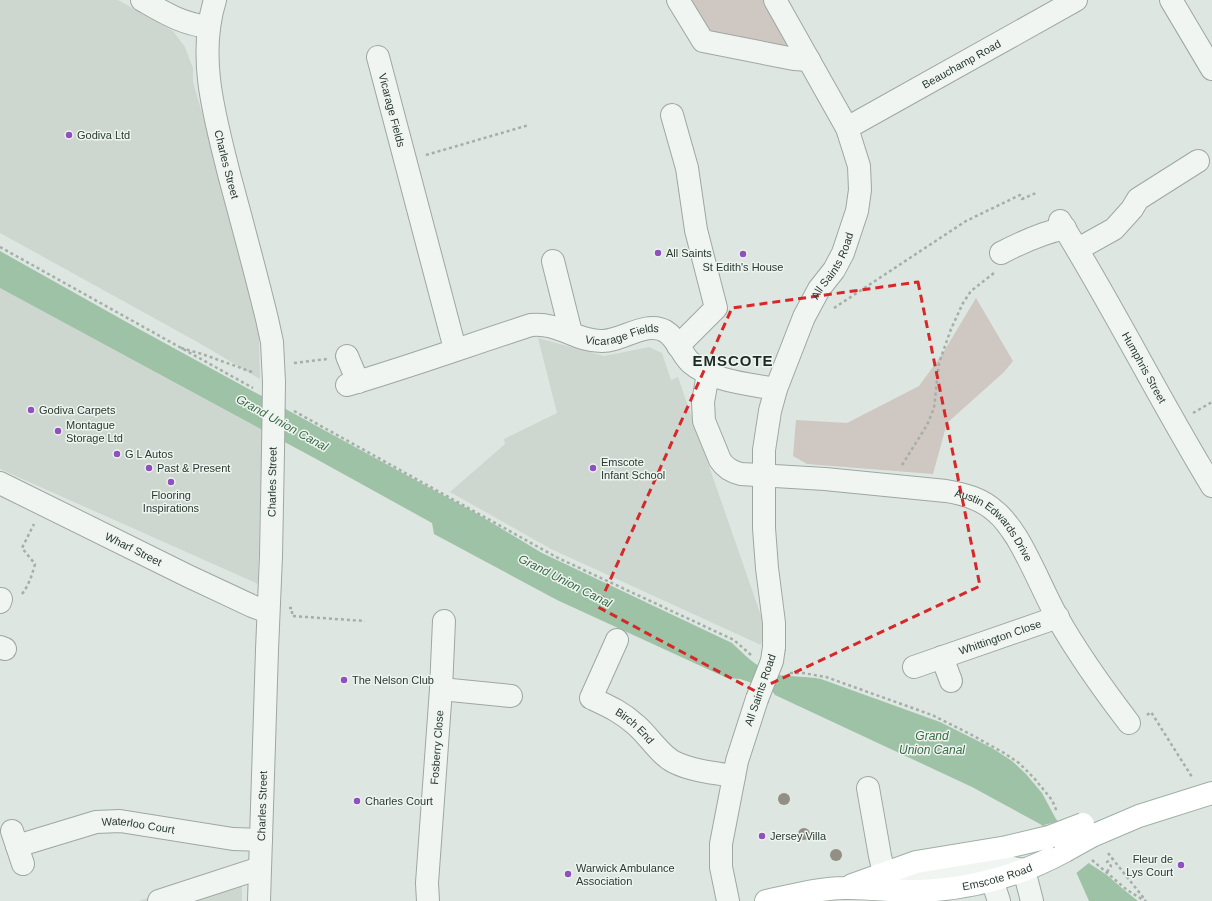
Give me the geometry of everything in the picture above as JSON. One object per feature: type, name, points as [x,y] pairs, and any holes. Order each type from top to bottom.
[{"type":"main road","name":"Emscote Road","points":[[766,901],[843,888],[916,862],[1094,837],[1139,816],[1209,795]]},
{"type":"main road","name":"Emscote Road","points":[[843,888],[919,891],[962,887],[1006,872],[1049,844]]},
{"type":"street","points":[[142,0],[172,18],[190,24],[209,27]]},
{"type":"street","name":"Charles Street","points":[[214,0],[209,27],[207,66],[213,108],[272,342],[265,378],[272,451],[271,556],[259,901]]},
{"type":"street","points":[[678,0],[703,41],[794,59],[809,60]]},
{"type":"street","name":"All Saints Road","points":[[728,901],[721,867],[723,830],[741,746],[772,661],[774,647],[774,623],[764,528],[764,450],[770,411],[776,389],[804,317],[819,289],[834,270],[843,253],[857,211],[860,190],[859,166],[847,128],[775,0]]},
{"type":"street","name":"Beauchamp Road","points":[[847,128],[1076,0]]},
{"type":"street","points":[[1171,0],[1212,69]]},
{"type":"street","name":"Vicarage Fields","points":[[378,57],[455,349]]},
{"type":"street","points":[[672,115],[687,168],[696,230],[716,308],[678,346]]},
{"type":"street","points":[[1078,249],[1114,229],[1132,209],[1138,199],[1198,160]]},
{"type":"street","name":"Humphris Street","points":[[998,263],[1031,238],[1062,225],[1078,249],[1212,486]]},
{"type":"street","points":[[553,261],[571,333]]},
{"type":"street","name":"Vicarage Fields","points":[[347,356],[352,383],[375,377],[530,325],[547,325],[584,339],[601,341],[610,340],[641,330],[653,328],[664,330],[671,336],[687,358],[697,368],[708,374],[776,389]]},
{"type":"street","points":[[708,374],[703,402],[704,421],[720,460],[723,465],[735,472],[764,476]]},
{"type":"street","name":"Austin Edwards Drive","points":[[764,476],[825,479],[964,494],[978,500],[997,512],[1011,528],[1028,556],[1058,617],[1100,686],[1129,723]]},
{"type":"street","name":"Wharf Street","points":[[0,483],[42,505],[252,606],[269,609]]},
{"type":"street","name":"Whittington Close","points":[[914,667],[1058,617]]},
{"type":"street","name":"Fosberry Close","points":[[428,901],[426,883],[441,689],[444,621]]},
{"type":"street","name":"Birch End","points":[[617,640],[591,698],[617,709],[637,725],[673,762],[698,770],[734,776]]},
{"type":"street","points":[[942,657],[950,681]]},
{"type":"street","points":[[441,689],[511,696]]},
{"type":"street","points":[[868,788],[884,873],[1006,872],[1032,901]]},
{"type":"street","name":"Waterloo Court","points":[[17,847],[103,820],[120,821],[233,838],[261,840]]},
{"type":"street","points":[[159,901],[260,868]]},
{"type":"street","points":[[999,901],[1006,872]]},
{"type":"path","points":[[424,155],[529,125]]},
{"type":"path","points":[[846,300],[966,221],[1020,195],[1022,199],[1036,193]]},
{"type":"path","points":[[0,247],[175,346],[265,378],[347,356]]},
{"type":"path","points":[[889,486],[927,426],[934,408],[939,363],[963,303],[971,291],[998,263]]},
{"type":"path","points":[[175,346],[202,354],[265,378]]},
{"type":"path","points":[[289,408],[558,558],[734,640],[752,657]]},
{"type":"path","points":[[1,600],[19,599],[28,587],[35,564],[22,548],[42,505]]},
{"type":"path","points":[[269,609],[292,608],[292,616],[365,621]]},
{"type":"path","points":[[788,673],[803,673],[826,677],[938,718],[1004,753],[1019,763],[1034,778],[1052,800],[1055,807]]},
{"type":"path","points":[[1129,723],[1136,722],[1151,712],[1209,795]]},
{"type":"path","points":[[1094,837],[1113,858],[1146,901]]},
{"type":"path","points":[[1108,872],[1111,866],[1107,862],[1113,858]]},
{"type":"highlighted area","points":[[918,282],[980,586],[755,691],[598,607],[732,308]]},
{"type":"shaded area","points":[[0,0],[118,0],[173,31],[185,47],[193,68],[193,82],[258,307],[260,379],[201,344],[0,233]]},
{"type":"shaded area","points":[[691,0],[763,0],[790,48],[713,35]]},
{"type":"shaded area","points":[[0,288],[262,430],[258,584],[0,469]]},
{"type":"shaded area","points":[[976,298],[1013,361],[1004,372],[947,423],[933,474],[807,464],[793,456],[796,420],[847,423],[919,386],[943,353]]},
{"type":"shaded area","name":"Emscote Infant School","points":[[538,338],[604,356],[649,347],[662,353],[671,380],[678,377],[765,627],[761,645],[551,549],[450,492],[505,444],[504,439],[557,413]]},
{"type":"shaded area","points":[[242,868],[242,901],[139,901],[178,887]]},
{"type":"water","name":"Grand Union Canal","points":[[0,251],[139,329],[474,512],[542,553],[732,643],[753,662],[765,670],[778,675],[821,679],[940,722],[992,748],[1012,761],[1026,774],[1042,793],[1056,819],[1090,864],[1107,875],[1138,901],[1089,901],[1077,874],[1052,832],[1040,824],[972,787],[775,695],[771,689],[740,679],[727,678],[557,600],[434,534],[432,523],[0,288]]},
{"type":"pier","points":[[1060,821],[1090,862],[1075,874],[1051,833],[1046,830],[1044,825]]},
{"type":"place","name":"Godiva Ltd","points":[[69,135]]},
{"type":"place","name":"All Saints","points":[[658,253]]},
{"type":"place","name":"St Edith's House","points":[[743,254]]},
{"type":"place","name":"Godiva Carpets","points":[[31,410]]},
{"type":"place","name":"Montague Storage Ltd","points":[[58,431]]},
{"type":"place","name":"G L Autos","points":[[117,454]]},
{"type":"place","name":"Past & Present","points":[[149,468]]},
{"type":"place","name":"Emscote Infant School","points":[[593,468]]},
{"type":"place","name":"Flooring Inspirations","points":[[171,482]]},
{"type":"place","name":"The Nelson Club","points":[[344,680]]},
{"type":"place","name":"Charles Court","points":[[357,801]]},
{"type":"place","name":"Jersey Villa","points":[[762,836]]},
{"type":"place","name":"Fleur de Lys Court","points":[[1181,865]]},
{"type":"place","name":"Warwick Ambulance Association","points":[[568,874]]},
{"type":"district","name":"EMSCOTE","points":[[733,360]]}]
